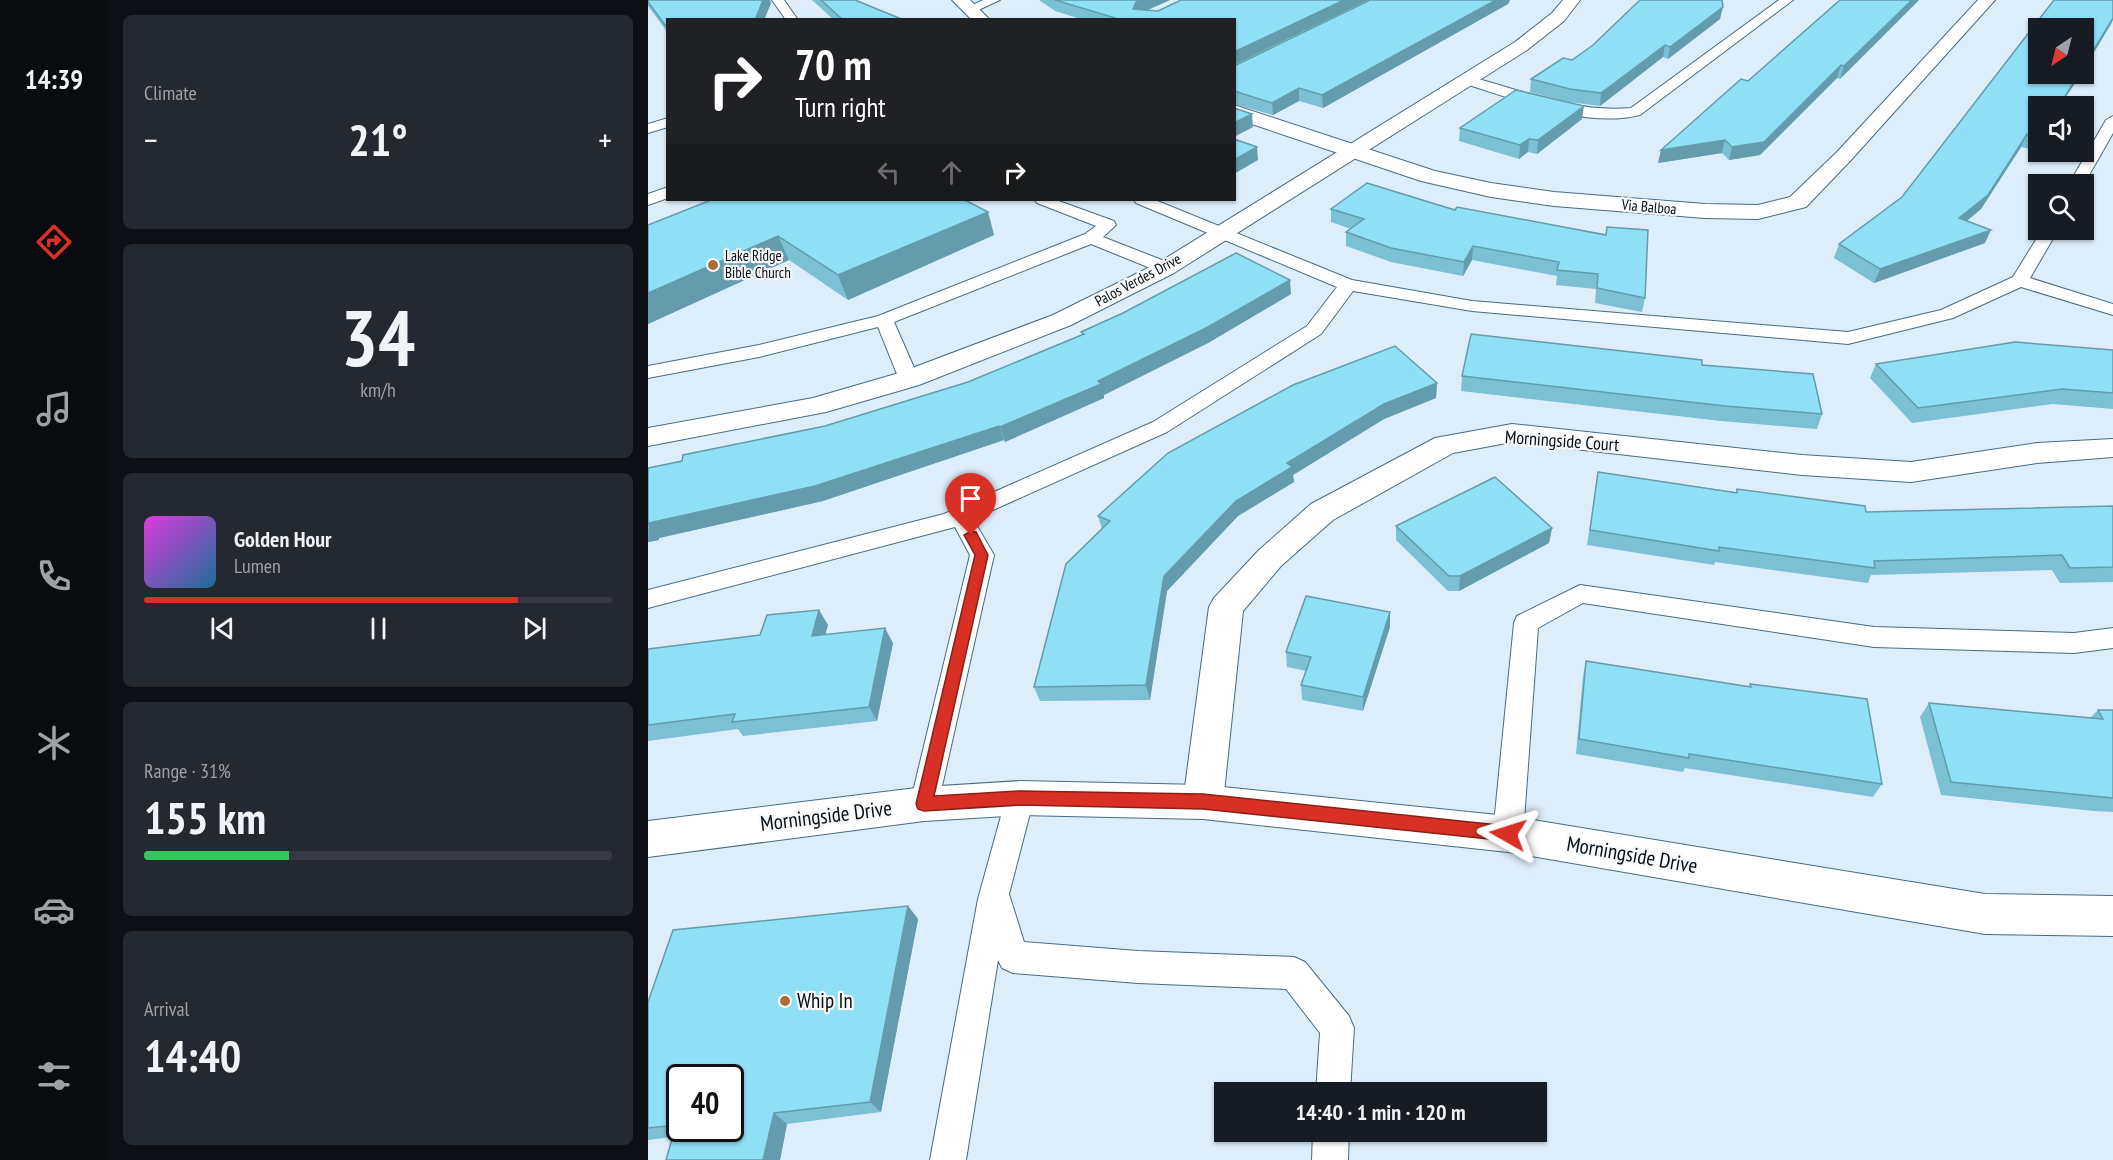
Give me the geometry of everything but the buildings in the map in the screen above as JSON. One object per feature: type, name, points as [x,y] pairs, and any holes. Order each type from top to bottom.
[{"type":"street","name":"Palos Verdes Drive","points":[[648,437],[816,405],[909,379],[1062,320],[1166,268],[1467,80],[1521,46],[1558,17],[1572,0]]},
{"type":"street","name":"Via Balboa","points":[[1236,112],[1429,176],[1491,190],[1554,199],[1705,211],[1758,212],[1798,202],[1844,156],[1987,0]]},
{"type":"street","name":"Morningside Court","points":[[1203,802],[1226,607],[1270,558],[1323,512],[1445,444],[1512,433],[1802,465],[1911,472],[2037,453],[2113,448]]},
{"type":"street","name":"Morningside Drive","points":[[648,839],[924,804],[1020,798],[1203,802],[1508,834],[1985,914],[2113,916]]},
{"type":"lane","points":[[778,0],[791,18]]},
{"type":"lane","points":[[970,10],[994,0]]},
{"type":"lane","points":[[1467,80],[1558,107],[1617,115],[1635,112],[1787,0]]},
{"type":"lane","points":[[2082,174],[2113,120]]},
{"type":"lane","points":[[648,129],[666,123]]},
{"type":"lane","points":[[648,200],[666,193]]},
{"type":"lane","points":[[648,372],[759,351],[884,320],[1091,238],[1108,225],[1046,201]]},
{"type":"lane","points":[[1145,201],[1348,285],[1472,306],[1848,338],[1947,314],[2020,281],[2044,240]]},
{"type":"lane","points":[[1091,238],[1166,268]]},
{"type":"lane","points":[[2020,281],[2113,310]]},
{"type":"lane","points":[[648,599],[960,516],[1160,427],[1314,330],[1348,285]]},
{"type":"lane","points":[[884,320],[909,379]]},
{"type":"lane","points":[[924,804],[981,555],[960,516]]},
{"type":"lane","points":[[1508,834],[1526,623],[1580,594],[1874,637],[2074,643],[2113,638]]},
{"type":"lane","points":[[948,1160],[994,894],[1020,798]]},
{"type":"lane","points":[[994,894],[1013,957],[1138,967],[1294,973],[1337,1028],[1334,1082]]},
{"type":"lane","points":[[1330,1160],[1331,1142]]},
{"type":"place","name":"Lake Ridge Bible Church","points":[[713,265]]},
{"type":"place","name":"Whip In","points":[[785,1001]]},
{"type":"route","points":[[971,535],[981,555],[924,804],[1020,798],[1203,802],[1508,834]]}]
